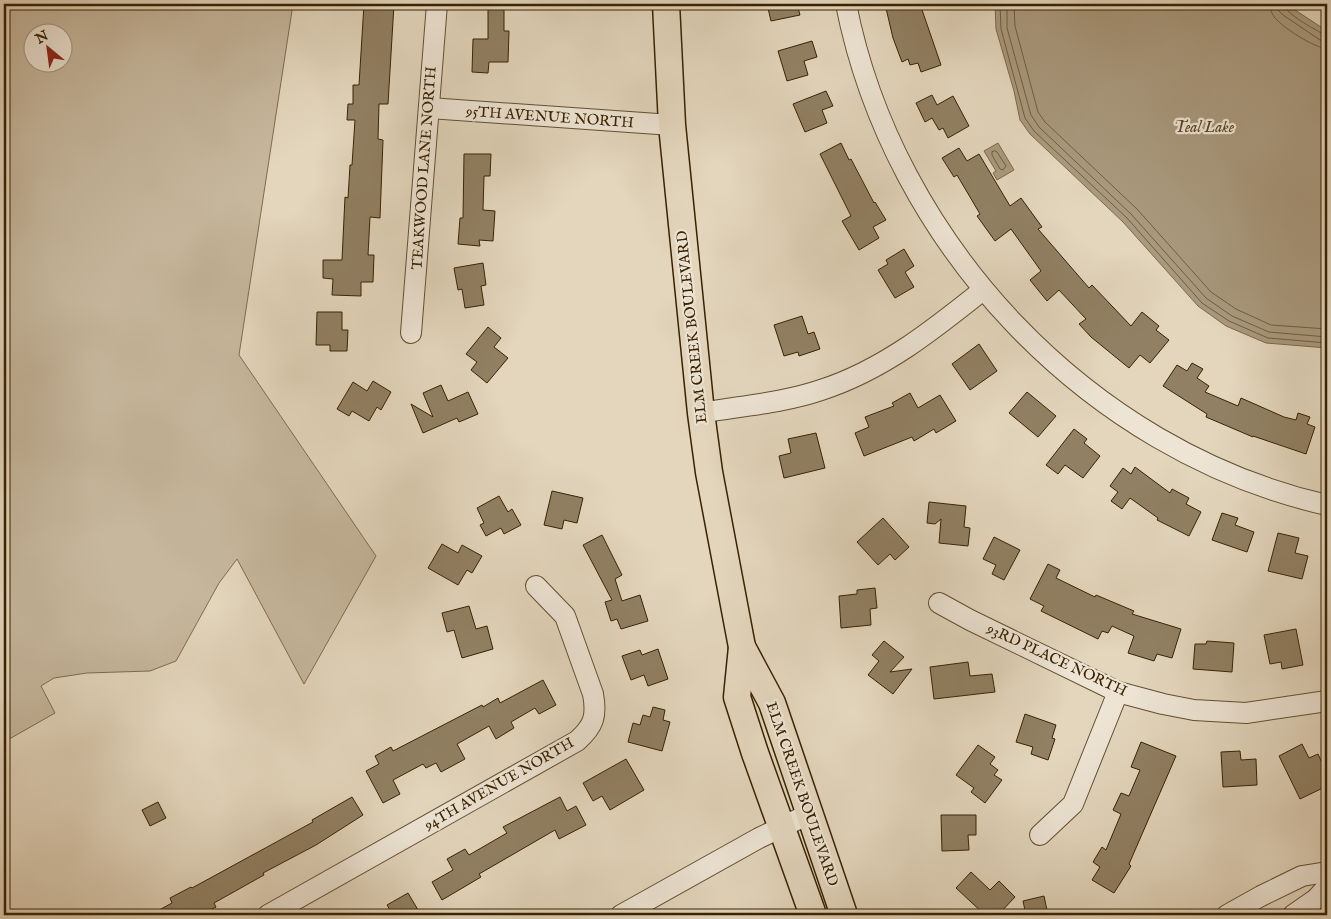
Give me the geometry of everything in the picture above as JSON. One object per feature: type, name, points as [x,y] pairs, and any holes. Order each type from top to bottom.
[{"type":"main road","name":"ELM CREEK BOULEVARD","points":[[666,4],[672,125],[701,413],[709,472],[742,647],[737,697],[813,915]]},
{"type":"main road","name":"ELM CREEK BOULEVARD","points":[[742,647],[772,703],[844,915]]},
{"type":"street","name":"TEAKWOOD LANE NORTH","points":[[411,333],[437,4]]},
{"type":"street","points":[[846,4],[850,25],[866,79],[886,130],[926,209],[983,290],[1030,339],[1079,384],[1134,423],[1191,456],[1253,483],[1327,505]]},
{"type":"street","name":"95TH AVENUE NORTH","points":[[429,108],[672,125]]},
{"type":"street","points":[[701,413],[776,401],[821,390],[862,374],[900,354],[935,329],[983,290]]},
{"type":"street","name":"94TH AVENUE NORTH","points":[[268,915],[577,741],[588,732],[594,720],[596,707],[594,694],[565,616],[536,586]]},
{"type":"street","name":"93RD PLACE NORTH","points":[[939,603],[1118,692],[1163,704],[1194,710],[1237,712],[1271,710],[1327,701]]},
{"type":"street","points":[[1040,835],[1073,804],[1118,692]]},
{"type":"street","points":[[621,915],[809,814]]},
{"type":"street","points":[[1227,915],[1302,876],[1327,872]]},
{"type":"street","points":[[1293,915],[1327,887]]},
{"type":"shaded area","points":[[4,4],[293,4],[239,355],[376,556],[304,684],[237,559],[219,583],[176,661],[150,671],[87,673],[54,678],[41,686],[55,713],[4,742]]},
{"type":"water","name":"Teal Lake","points":[[995,4],[1286,4],[1327,31],[1327,348],[1266,343],[1226,326],[1198,306],[1123,222],[1030,134],[1020,120],[1014,91],[996,29]]},
{"type":"water","points":[[998,143],[1014,170],[997,180],[993,173],[996,171],[984,151]]},
{"type":"building","points":[[364,4],[394,4],[388,104],[379,104],[378,139],[383,140],[380,218],[370,217],[368,255],[374,255],[373,282],[361,282],[361,296],[332,295],[333,279],[323,278],[323,260],[342,260],[345,197],[348,198],[355,120],[347,120],[348,104],[353,104],[353,85],[359,85]]},
{"type":"building","points":[[488,4],[504,4],[504,31],[509,31],[508,62],[489,62],[488,73],[472,72],[473,39],[488,39]]},
{"type":"building","points":[[767,4],[797,4],[800,15],[771,21]]},
{"type":"building","points":[[885,4],[920,4],[941,65],[921,72],[918,63],[910,65],[908,59],[902,62],[893,38]]},
{"type":"building","points":[[812,41],[817,57],[804,61],[808,75],[787,81],[778,51]]},
{"type":"building","points":[[826,91],[833,106],[822,110],[827,123],[805,132],[793,104]]},
{"type":"building","points":[[932,95],[937,105],[953,96],[969,126],[948,138],[943,128],[939,130],[932,118],[925,122],[916,103]]},
{"type":"building","points":[[841,143],[874,203],[886,220],[873,227],[879,238],[859,250],[842,221],[851,216],[820,154]]},
{"type":"building","points":[[959,148],[967,161],[979,154],[1010,206],[1021,198],[1042,227],[1038,229],[1089,288],[1092,285],[1131,326],[1142,312],[1159,326],[1156,330],[1169,340],[1150,363],[1140,355],[1129,368],[1091,337],[1079,324],[1086,319],[1059,290],[1047,301],[1030,280],[1041,271],[1011,229],[995,241],[977,216],[980,214],[957,175],[954,177],[942,158]]},
{"type":"building","points":[[464,154],[491,154],[490,176],[484,176],[483,210],[495,211],[493,241],[479,240],[480,246],[458,244],[460,218],[463,218]]},
{"type":"building","points":[[904,249],[914,266],[905,272],[914,287],[895,298],[878,270],[888,264],[886,260]]},
{"type":"building","points":[[483,263],[486,285],[481,286],[484,305],[465,308],[462,289],[458,290],[454,268]]},
{"type":"building","points":[[317,312],[342,312],[342,330],[348,330],[347,351],[330,351],[330,345],[316,345]]},
{"type":"building","points":[[802,316],[808,334],[814,332],[820,349],[799,356],[798,352],[784,356],[774,325]]},
{"type":"building","points":[[488,327],[501,338],[494,347],[508,358],[487,383],[471,370],[477,362],[466,354]]},
{"type":"building","points":[[979,344],[997,371],[970,390],[952,364]]},
{"type":"building","points":[[1192,363],[1203,369],[1197,378],[1209,386],[1205,392],[1238,406],[1241,398],[1284,417],[1296,420],[1298,413],[1310,417],[1307,424],[1315,427],[1306,454],[1253,437],[1206,417],[1207,414],[1163,386],[1177,365],[1187,371]]},
{"type":"building","points":[[373,381],[391,392],[381,410],[377,407],[369,421],[352,411],[349,416],[337,409],[353,382],[367,391]]},
{"type":"building","points":[[441,385],[448,401],[468,392],[478,414],[459,422],[457,418],[423,433],[411,404],[433,417],[423,393]]},
{"type":"building","points":[[1027,392],[1056,416],[1038,437],[1009,413]]},
{"type":"building","points":[[910,393],[918,408],[940,395],[956,421],[936,433],[934,429],[914,441],[912,437],[864,456],[855,433],[869,427],[865,417],[894,406],[892,403]]},
{"type":"building","points":[[1074,429],[1087,439],[1084,443],[1100,456],[1083,478],[1065,465],[1058,474],[1046,465]]},
{"type":"building","points":[[816,433],[825,468],[784,478],[779,456],[791,453],[788,439]]},
{"type":"building","points":[[1135,467],[1170,493],[1172,489],[1189,498],[1186,504],[1201,512],[1189,536],[1157,520],[1158,518],[1130,498],[1122,509],[1111,501],[1118,492],[1110,486],[1123,468],[1131,474]]},
{"type":"building","points":[[552,491],[583,498],[577,523],[564,520],[562,529],[544,525]]},
{"type":"building","points":[[499,496],[508,512],[512,509],[521,525],[504,534],[501,528],[486,536],[480,525],[484,523],[477,508]]},
{"type":"building","points":[[929,502],[966,506],[964,527],[970,528],[968,546],[939,543],[941,519],[935,524],[927,523]]},
{"type":"building","points":[[1222,513],[1238,518],[1235,525],[1254,532],[1247,552],[1212,540]]},
{"type":"building","points":[[883,518],[909,547],[895,560],[890,554],[878,565],[857,542]]},
{"type":"building","points":[[1278,533],[1299,538],[1295,553],[1308,556],[1302,579],[1268,571]]},
{"type":"building","points":[[602,535],[622,575],[615,579],[622,601],[640,595],[648,621],[621,629],[617,619],[611,621],[605,602],[612,600],[583,545]]},
{"type":"building","points":[[994,537],[1020,550],[1004,580],[992,574],[996,565],[983,559]]},
{"type":"building","points":[[442,544],[458,553],[462,545],[482,556],[472,573],[467,570],[458,585],[428,568]]},
{"type":"building","points":[[1048,564],[1060,570],[1056,578],[1095,597],[1096,595],[1134,611],[1132,614],[1181,629],[1172,658],[1157,654],[1154,661],[1128,653],[1134,636],[1112,626],[1108,633],[1102,631],[1098,639],[1041,611],[1044,606],[1030,599]]},
{"type":"building","points":[[875,588],[877,608],[870,609],[871,625],[841,628],[839,596],[857,594],[857,590]]},
{"type":"building","points":[[469,606],[476,629],[487,626],[493,649],[462,658],[454,630],[447,632],[442,613]]},
{"type":"building","points":[[1296,629],[1303,665],[1282,669],[1281,662],[1270,664],[1264,635]]},
{"type":"building","points":[[884,641],[904,657],[890,672],[912,669],[893,694],[868,675],[879,661],[872,655]]},
{"type":"building","points":[[1207,641],[1234,643],[1232,672],[1193,669],[1195,644],[1206,644]]},
{"type":"building","points":[[658,649],[668,679],[648,686],[644,675],[631,680],[622,656],[640,650],[642,655]]},
{"type":"building","points":[[968,662],[970,676],[992,674],[995,692],[934,699],[930,667]]},
{"type":"building","points":[[543,680],[556,705],[539,714],[535,708],[511,722],[514,728],[496,739],[489,726],[457,744],[465,759],[441,772],[436,763],[426,768],[423,764],[393,780],[400,794],[383,803],[366,771],[379,764],[375,756],[391,747],[393,751],[498,698],[500,703]]},
{"type":"building","points":[[653,707],[665,710],[663,720],[670,722],[662,751],[628,742],[633,723],[640,725],[643,715],[650,717]]},
{"type":"building","points":[[1025,714],[1056,725],[1052,738],[1055,739],[1048,760],[1031,754],[1033,747],[1016,742]]},
{"type":"building","points":[[1141,742],[1176,756],[1129,864],[1131,866],[1114,893],[1092,880],[1100,867],[1093,862],[1102,847],[1106,850],[1121,814],[1113,810],[1121,793],[1129,796],[1140,770],[1131,767]]},
{"type":"building","points":[[1302,744],[1309,758],[1318,754],[1327,774],[1327,786],[1300,799],[1279,756]]},
{"type":"building","points":[[978,745],[995,757],[990,764],[998,770],[994,775],[1002,780],[985,803],[971,792],[974,788],[956,775]]},
{"type":"building","points":[[1240,751],[1241,760],[1256,759],[1257,785],[1223,787],[1221,752]]},
{"type":"building","points":[[626,759],[644,790],[610,810],[602,796],[593,801],[583,783]]},
{"type":"building","points":[[352,797],[363,815],[316,845],[263,873],[264,875],[214,903],[216,907],[200,915],[150,915],[172,903],[170,898],[313,822],[312,820]]},
{"type":"building","points":[[560,797],[567,811],[576,806],[586,825],[559,839],[555,830],[479,874],[481,877],[442,900],[432,882],[453,870],[447,859],[465,849],[469,855],[507,833],[503,827]]},
{"type":"building","points":[[158,802],[166,818],[150,826],[142,810]]},
{"type":"building","points":[[941,815],[976,815],[976,835],[968,835],[969,850],[942,851]]},
{"type":"building","points":[[971,872],[990,890],[999,881],[1015,897],[998,915],[985,915],[956,888]]},
{"type":"building","points":[[408,893],[421,915],[393,915],[387,905]]},
{"type":"building","points":[[1044,896],[1048,915],[1026,915],[1023,901]]}]
